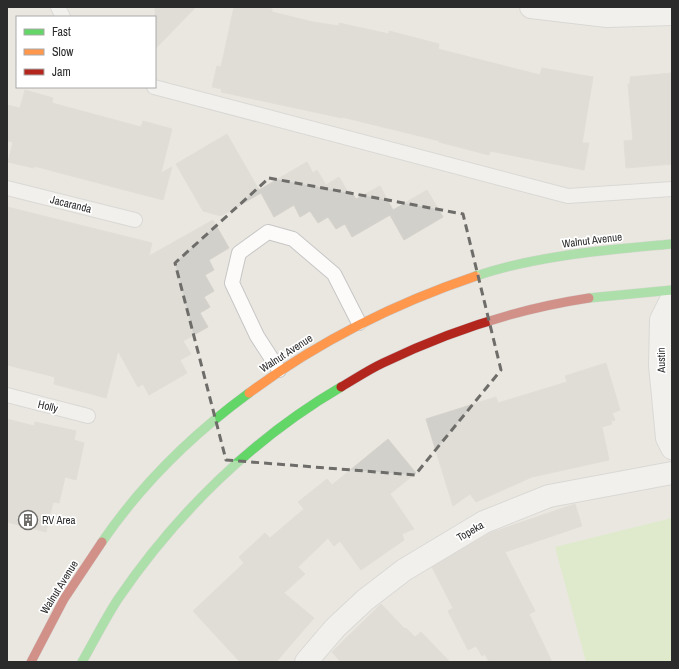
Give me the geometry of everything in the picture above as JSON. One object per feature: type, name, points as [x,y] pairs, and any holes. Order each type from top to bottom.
[{"type":"main road","name":"Walnut Avenue","points":[[31,662],[49,625],[79,576],[132,502],[192,441],[238,401],[279,370],[360,323],[404,302],[506,267],[585,252],[672,244]]},
{"type":"main road","points":[[82,662],[105,620],[138,571],[174,526],[213,484],[251,450],[323,397],[354,378],[407,351],[495,318],[530,309],[590,297],[672,290]]},
{"type":"street","points":[[531,7],[607,16],[672,14]]},
{"type":"street","name":"Austin","points":[[672,298],[661,320],[660,365],[667,438],[672,448]]},
{"type":"street","name":"Topeka","points":[[306,662],[335,628],[365,600],[404,570],[484,522],[549,496],[672,473]]},
{"type":"lane","points":[[58,7],[62,16]]},
{"type":"lane","points":[[156,88],[568,196],[672,189]]},
{"type":"lane","name":"Jacaranda","points":[[7,188],[135,220]]},
{"type":"lane","points":[[279,370],[257,336],[232,283],[239,253],[268,232],[293,239],[334,274],[360,323]]},
{"type":"lane","name":"Holly","points":[[7,395],[88,416]]},
{"type":"highlighted area","points":[[269,178],[463,214],[501,370],[415,475],[226,460],[175,263]]},
{"type":"green space","points":[[672,518],[672,662],[586,662],[555,547]]},
{"type":"building","points":[[155,7],[196,7],[156,48]]},
{"type":"building","points":[[234,7],[263,7],[272,9],[272,12],[313,22],[339,26],[339,23],[389,34],[389,31],[439,44],[438,49],[540,75],[542,68],[593,77],[582,143],[589,143],[584,170],[490,151],[489,155],[439,142],[440,141],[342,117],[221,92],[222,89],[212,87],[217,66],[221,67]]},
{"type":"building","points":[[672,73],[672,164],[626,168],[624,141],[633,140],[628,84],[630,84],[630,77]]},
{"type":"building","points":[[25,90],[53,98],[52,103],[141,127],[143,121],[172,129],[161,173],[172,167],[163,200],[34,166],[34,168],[8,162],[13,142],[7,141],[7,105],[20,108]]},
{"type":"building","points":[[227,134],[259,190],[307,162],[313,173],[317,170],[326,185],[339,177],[348,192],[350,190],[356,199],[380,186],[393,210],[427,190],[443,217],[404,240],[390,215],[352,237],[345,224],[336,229],[328,217],[318,223],[310,211],[300,217],[294,205],[274,217],[261,193],[221,216],[203,211],[176,164]]},
{"type":"building","points":[[7,207],[152,243],[149,256],[213,220],[229,248],[209,260],[214,270],[205,275],[214,291],[204,297],[210,307],[200,313],[208,327],[183,341],[191,354],[180,360],[187,373],[149,395],[143,384],[138,387],[118,351],[106,398],[54,384],[55,377],[7,365]]},
{"type":"building","points":[[606,363],[620,410],[612,413],[615,420],[611,421],[612,424],[602,427],[609,460],[532,477],[476,502],[470,494],[453,506],[426,419],[496,397],[498,403],[567,382],[565,376]]},
{"type":"building","points":[[7,419],[34,426],[35,422],[76,431],[74,440],[84,443],[76,480],[65,477],[59,503],[53,502],[46,532],[7,522]]},
{"type":"building","points":[[388,439],[416,473],[390,494],[414,529],[402,534],[404,540],[361,570],[340,541],[334,546],[328,538],[298,567],[305,574],[284,593],[314,618],[276,662],[240,662],[193,611],[244,563],[239,557],[265,533],[270,538],[304,509],[298,502],[327,479],[332,485]]},
{"type":"building","points":[[575,504],[582,526],[505,552],[535,611],[529,614],[552,662],[489,662],[485,654],[482,656],[476,646],[468,650],[448,611],[453,608],[432,567],[490,533]]},
{"type":"building","points":[[381,604],[405,629],[406,628],[415,637],[421,632],[450,662],[341,662],[332,652]]},
{"type":"traffic: fast","points":[[476,276],[548,258],[598,251],[672,244]]},
{"type":"traffic: fast","points":[[589,298],[672,290]]},
{"type":"traffic: fast","points":[[82,662],[118,599],[165,537],[191,508],[218,481],[277,430],[341,387]]},
{"type":"traffic: fast","points":[[102,542],[134,500],[169,462],[188,443],[249,393]]},
{"type":"traffic: slow","points":[[249,393],[302,357],[358,326],[415,299],[476,276]]},
{"type":"traffic: jam","points":[[341,387],[383,363],[408,351],[458,331],[535,308],[589,298]]},
{"type":"traffic: jam","points":[[31,662],[64,599],[102,542]]},
{"type":"place","name":"RV Area","points":[[28,520]]}]
